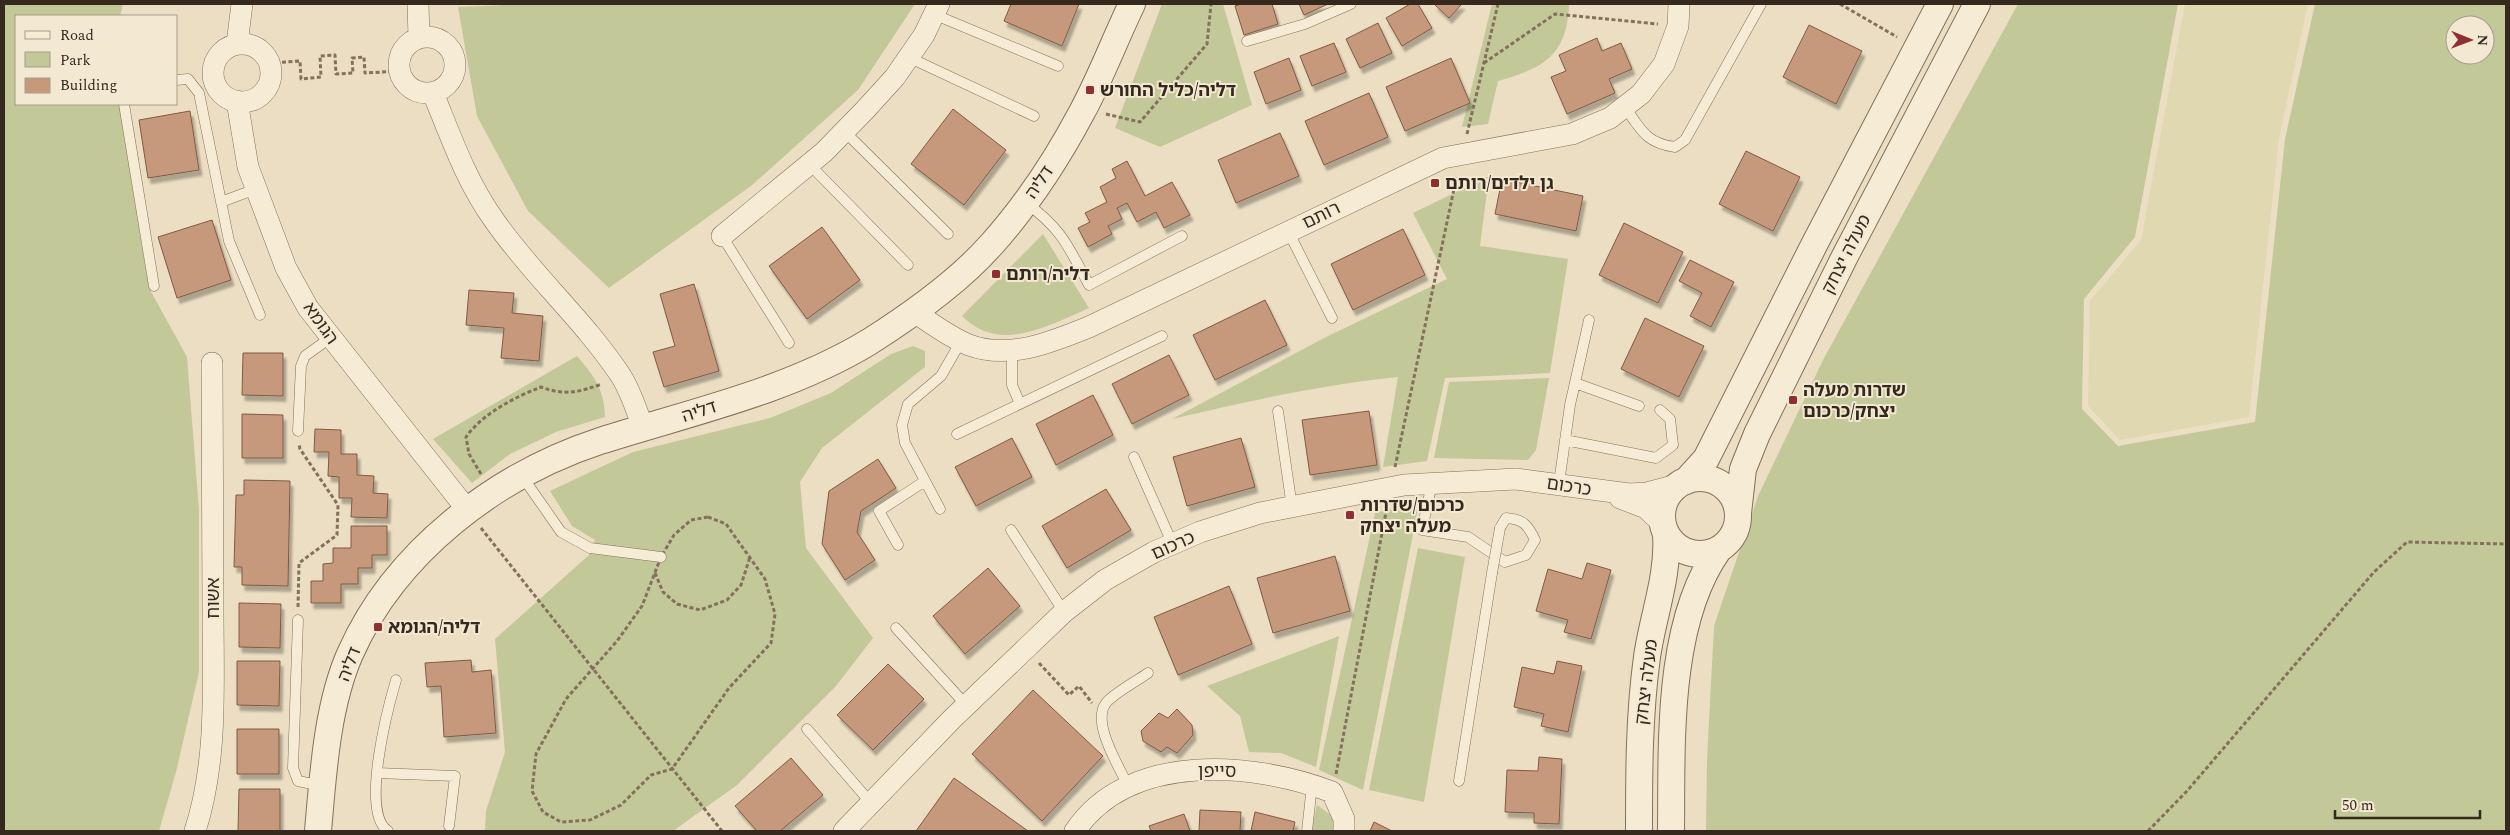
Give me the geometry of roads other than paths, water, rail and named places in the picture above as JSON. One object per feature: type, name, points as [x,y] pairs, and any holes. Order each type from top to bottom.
[{"type":"street","points":[[237,44],[242,4]]},
{"type":"street","points":[[418,4],[419,38]]},
{"type":"street","name":"דליה","points":[[318,831],[335,702],[349,655],[368,620],[392,584],[421,551],[469,512],[522,476],[598,442],[799,378],[868,342],[913,311],[960,274],[989,248],[1042,180],[1084,109],[1132,4]]},
{"type":"street","name":"רותם","points":[[913,311],[970,346],[1012,350],[1047,344],[1089,326],[1443,158],[1572,134],[1610,118],[1641,94],[1664,64],[1678,26],[1679,4]]},
{"type":"street","name":"מעלה יצחק","points":[[1683,483],[1706,459],[1815,243],[1940,4]]},
{"type":"street","name":"מעלה יצחק","points":[[1738,513],[1743,469],[1756,434],[1844,258],[1977,4]]},
{"type":"street","points":[[722,236],[809,164],[844,131],[895,77],[924,34],[936,9]]},
{"type":"street","points":[[419,38],[433,38],[442,42],[454,57],[455,67],[449,82],[433,93],[424,94],[412,90],[405,83],[400,71],[400,59],[404,50],[419,38]]},
{"type":"street","points":[[237,44],[257,48],[264,54],[269,63],[271,73],[264,92],[252,100],[237,101],[221,93],[213,74],[215,63],[220,54],[237,44]]},
{"type":"street","points":[[433,93],[456,152],[493,219],[521,257],[601,350],[622,378],[644,428]]},
{"type":"street","name":"הגומא","points":[[237,101],[248,167],[286,268],[308,308],[469,512]]},
{"type":"street","name":"אשוח","points":[[195,831],[204,802],[211,755],[213,679],[212,363]]},
{"type":"street","name":"כרכום","points":[[844,831],[966,705],[1064,612],[1105,580],[1172,544],[1200,532],[1251,516],[1390,488],[1432,483],[1516,479],[1559,483],[1603,492],[1646,508],[1665,529]]},
{"type":"street","points":[[1706,479],[1716,482],[1731,495],[1738,513],[1736,526],[1729,541],[1719,549],[1706,554],[1693,554],[1681,549],[1665,529],[1663,508],[1671,492],[1683,483],[1706,479]]},
{"type":"street","name":"כרכום","points":[[1603,492],[1647,493],[1683,483]]},
{"type":"street","name":"מעלה יצחק","points":[[1639,831],[1643,691],[1649,648],[1667,560],[1665,529]]},
{"type":"street","name":"מעלה יצחק","points":[[1671,831],[1673,729],[1681,654],[1690,610],[1701,579],[1719,549]]},
{"type":"street","name":"סייפן","points":[[1076,831],[1100,805],[1128,786],[1161,775],[1200,770],[1243,770],[1312,785],[1332,792],[1344,819],[1344,831]]},
{"type":"lane","points":[[1247,41],[1304,24],[1351,4]]},
{"type":"lane","points":[[1625,107],[1645,136],[1658,144],[1675,147],[1680,144],[1761,4]]},
{"type":"lane","points":[[936,9],[1058,66]]},
{"type":"lane","points":[[908,58],[1034,116]]},
{"type":"lane","points":[[178,80],[188,79],[199,93],[229,241],[260,315]]},
{"type":"lane","points":[[124,105],[154,286]]},
{"type":"lane","points":[[844,131],[948,234]]},
{"type":"lane","points":[[809,164],[908,265]]},
{"type":"lane","points":[[221,202],[256,189]]},
{"type":"lane","points":[[1025,202],[1048,220],[1062,235],[1089,284],[1182,236]]},
{"type":"lane","points":[[1288,231],[1332,318]]},
{"type":"lane","points":[[722,236],[789,343]]},
{"type":"lane","points":[[1559,483],[1575,383],[1590,320]]},
{"type":"lane","points":[[957,434],[1162,336]]},
{"type":"lane","points":[[298,430],[301,366],[305,356],[330,338]]},
{"type":"lane","points":[[940,509],[904,443],[902,425],[908,404],[941,376],[961,341]]},
{"type":"lane","points":[[1012,350],[1012,385],[1020,404]]},
{"type":"lane","points":[[1575,383],[1639,406]]},
{"type":"lane","points":[[1278,410],[1292,507]]},
{"type":"lane","points":[[1565,440],[1656,458],[1673,445],[1670,419],[1660,410]]},
{"type":"lane","points":[[1134,457],[1172,544]]},
{"type":"lane","points":[[522,476],[561,532],[590,548],[661,557]]},
{"type":"lane","points":[[898,545],[879,510],[925,481]]},
{"type":"lane","points":[[1432,483],[1422,530],[1468,537],[1505,562],[1526,555],[1535,540],[1528,525],[1518,519],[1506,518],[1500,528],[1492,573],[1459,781]]},
{"type":"lane","points":[[1012,530],[1064,612]]},
{"type":"lane","points":[[298,620],[293,768],[298,781],[323,786]]},
{"type":"lane","points":[[896,628],[966,705]]},
{"type":"lane","points":[[1128,786],[1101,727],[1102,715],[1106,703],[1148,673]]},
{"type":"lane","points":[[388,831],[383,828],[378,812],[377,773],[383,726],[396,680]]},
{"type":"lane","points":[[807,729],[871,803]]},
{"type":"lane","points":[[377,773],[455,776],[449,826]]},
{"type":"lane","points":[[1306,831],[1312,785]]},
{"type":"place","name":"דליה/כליל החורש","points":[[1090,90]]},
{"type":"place","name":"גן ילדים/רותם","points":[[1435,183]]},
{"type":"place","name":"דליה/רותם","points":[[996,274]]},
{"type":"place","name":"שדרות מעלה יצחק/כרכום","points":[[1793,400]]},
{"type":"place","name":"כרכום/שדרות מעלה יצחק","points":[[1350,515]]},
{"type":"place","name":"דליה/הגומא","points":[[378,627]]}]
